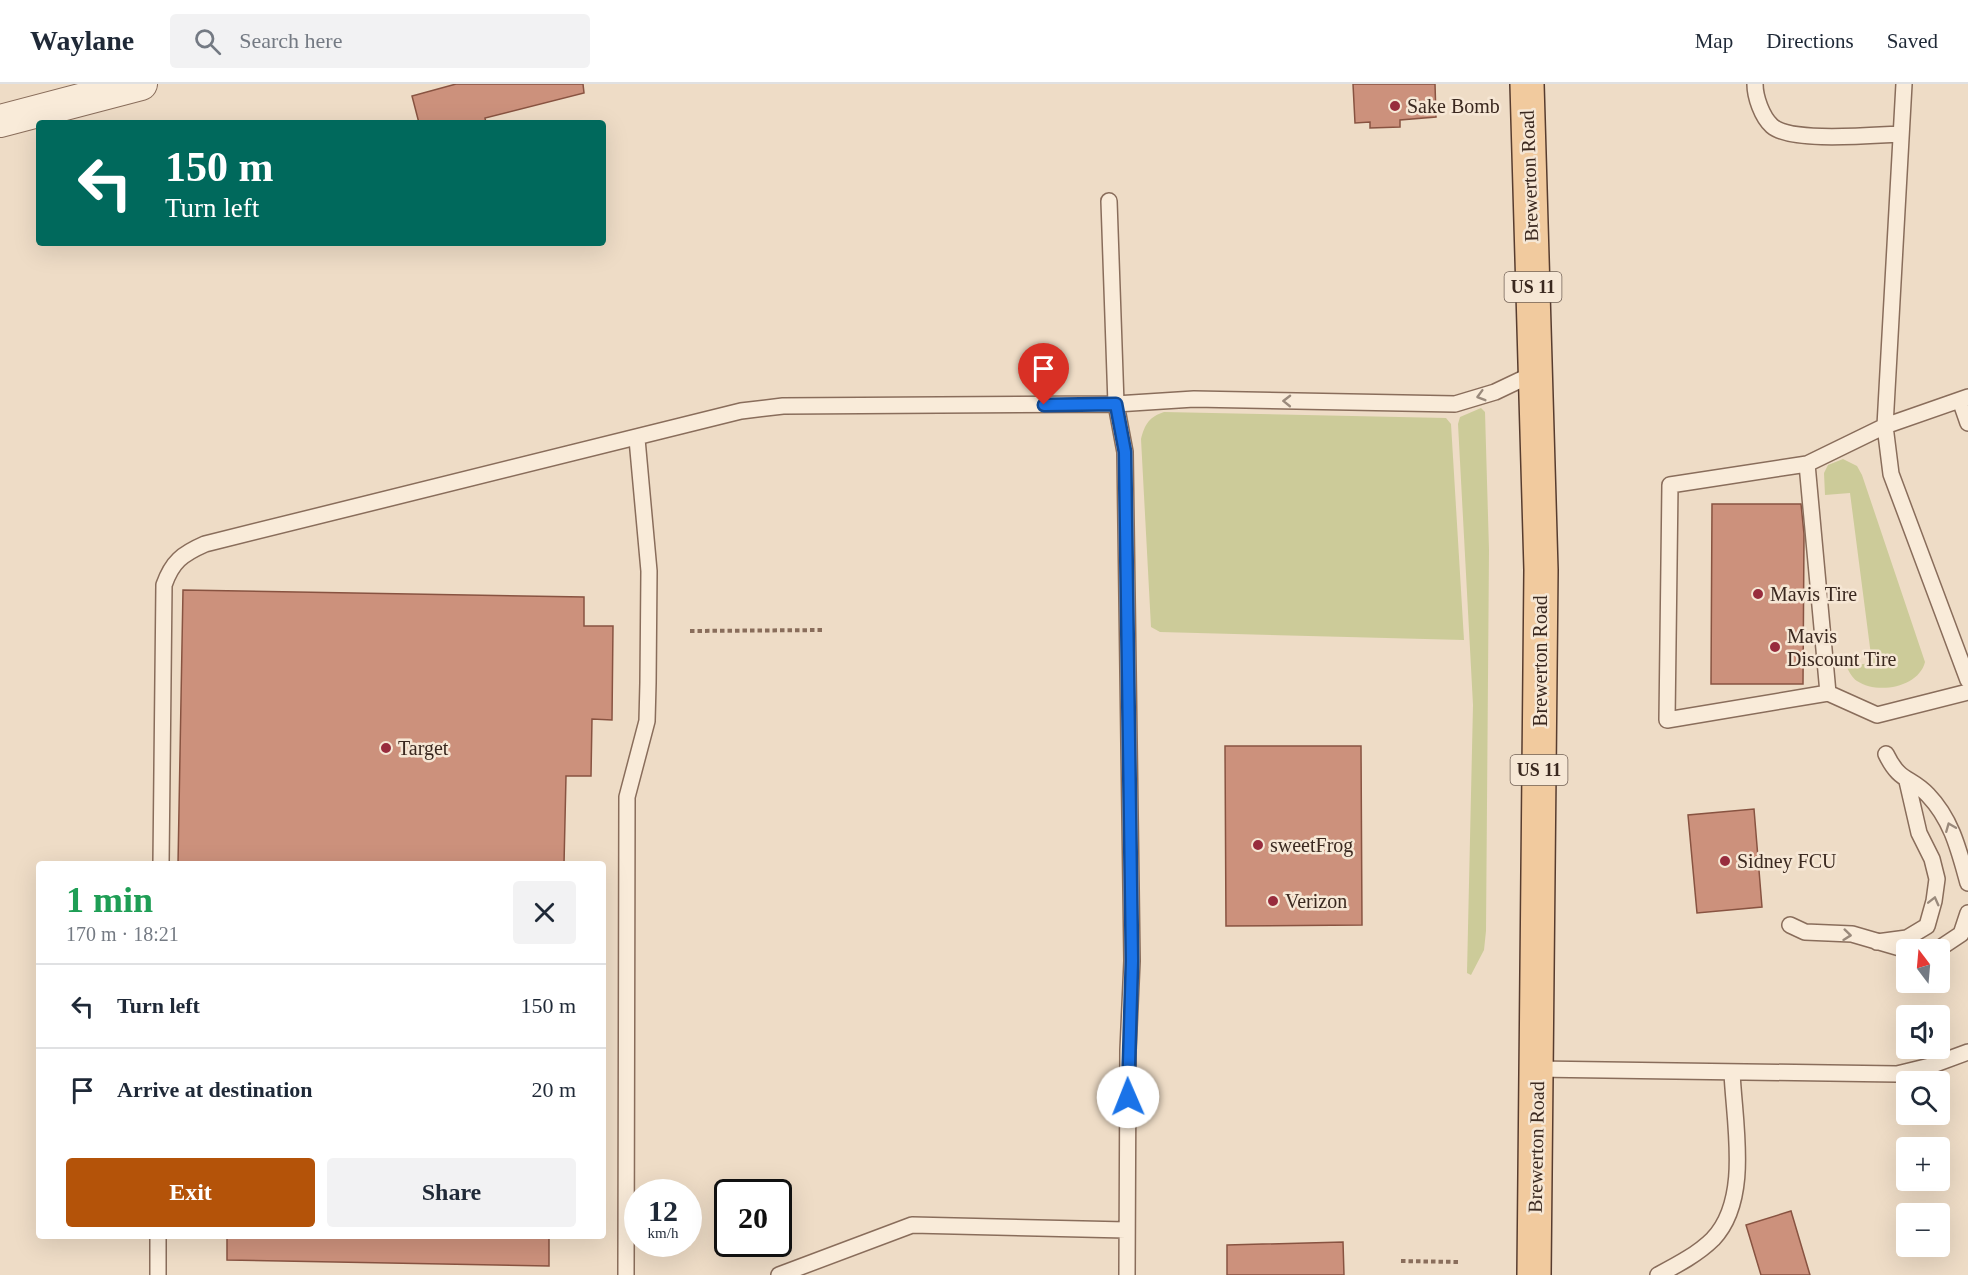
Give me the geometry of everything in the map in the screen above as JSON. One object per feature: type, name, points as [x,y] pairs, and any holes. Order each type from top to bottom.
[{"type":"main road","name":"Brewerton Road","points":[[1527,84],[1541,570],[1534,1275]]},
{"type":"street","points":[[0,121],[141,84]]},
{"type":"lane","points":[[1755,84],[1755,97],[1772,126],[1797,136],[1901,135]]},
{"type":"lane","points":[[1904,84],[1885,426],[1891,474],[1968,680]]},
{"type":"lane","points":[[1109,201],[1116,404],[1125,452],[1132,961],[1128,1050],[1129,1145],[1126,1275]]},
{"type":"lane","points":[[161,861],[164,585],[170,567],[183,553],[205,544],[637,439],[741,411],[783,406],[1116,404],[1194,399],[1455,404],[1496,392],[1535,373]]},
{"type":"lane","points":[[1968,423],[1964,399],[1885,426],[1807,464],[1670,485],[1667,720],[1828,693],[1877,715],[1968,692]]},
{"type":"lane","points":[[626,1275],[627,797],[647,721],[648,673],[648,571],[637,439]]},
{"type":"lane","points":[[1807,464],[1828,693]]},
{"type":"lane","points":[[1886,754],[1897,774],[1927,794],[1949,821],[1968,883]]},
{"type":"lane","points":[[1877,942],[1907,938],[1927,926],[1937,890],[1932,859],[1919,833],[1907,781]]},
{"type":"lane","points":[[1950,941],[1961,934],[1968,913]]},
{"type":"lane","points":[[1790,925],[1805,933],[1852,934],[1896,947]]},
{"type":"lane","points":[[1536,1069],[1897,1074],[1930,1066],[1968,1052]]},
{"type":"lane","points":[[1658,1275],[1684,1261],[1713,1239],[1730,1215],[1737,1187],[1732,1072]]},
{"type":"lane","points":[[779,1275],[912,1225],[1126,1230]]},
{"type":"lane","points":[[158,1239],[158,1275]]},
{"type":"path","points":[[690,631],[824,630]]},
{"type":"path","points":[[1401,1262],[1459,1262]]},
{"type":"shaded area","points":[[1481,408],[1485,412],[1489,550],[1486,931],[1484,950],[1471,975],[1467,973],[1473,705],[1458,424],[1460,417]]},
{"type":"shaded area","points":[[1164,412],[1446,418],[1451,424],[1464,640],[1160,632],[1151,627],[1141,439],[1148,422]]},
{"type":"shaded area","points":[[1843,459],[1857,466],[1862,475],[1925,662],[1915,677],[1897,686],[1886,688],[1866,685],[1855,680],[1846,666],[1872,663],[1850,493],[1825,495],[1824,473],[1828,465]]},
{"type":"building","points":[[456,84],[583,84],[584,93],[485,118],[485,120],[418,120],[412,96]]},
{"type":"building","name":"Sake Bomb","points":[[1353,84],[1435,84],[1436,117],[1400,120],[1400,127],[1370,128],[1370,122],[1355,123]]},
{"type":"building","name":"Mavis Tire","points":[[1712,504],[1801,504],[1804,534],[1803,684],[1711,684]]},
{"type":"building","name":"Target","points":[[183,590],[584,597],[584,626],[613,626],[612,720],[592,719],[591,776],[566,776],[564,861],[178,861]]},
{"type":"building","points":[[1225,746],[1361,746],[1362,925],[1226,926]]},
{"type":"building","points":[[1754,809],[1762,907],[1697,913],[1688,815]]},
{"type":"building","points":[[1791,1211],[1810,1275],[1761,1275],[1746,1225]]},
{"type":"building","points":[[227,1239],[549,1239],[549,1266],[227,1260]]},
{"type":"building","points":[[1343,1242],[1344,1275],[1227,1275],[1227,1245]]},
{"type":"place","name":"Sake Bomb","points":[[1395,106]]},
{"type":"place","name":"Mavis Tire","points":[[1758,594]]},
{"type":"place","name":"Mavis Discount Tire","points":[[1775,647]]},
{"type":"place","name":"Target","points":[[386,748]]},
{"type":"place","name":"sweetFrog","points":[[1258,845]]},
{"type":"place","name":"Sidney FCU","points":[[1725,861]]},
{"type":"place","name":"Verizon","points":[[1273,901]]},
{"type":"route","points":[[1044,405],[1116,404],[1125,452],[1132,961],[1128,1097]]}]
